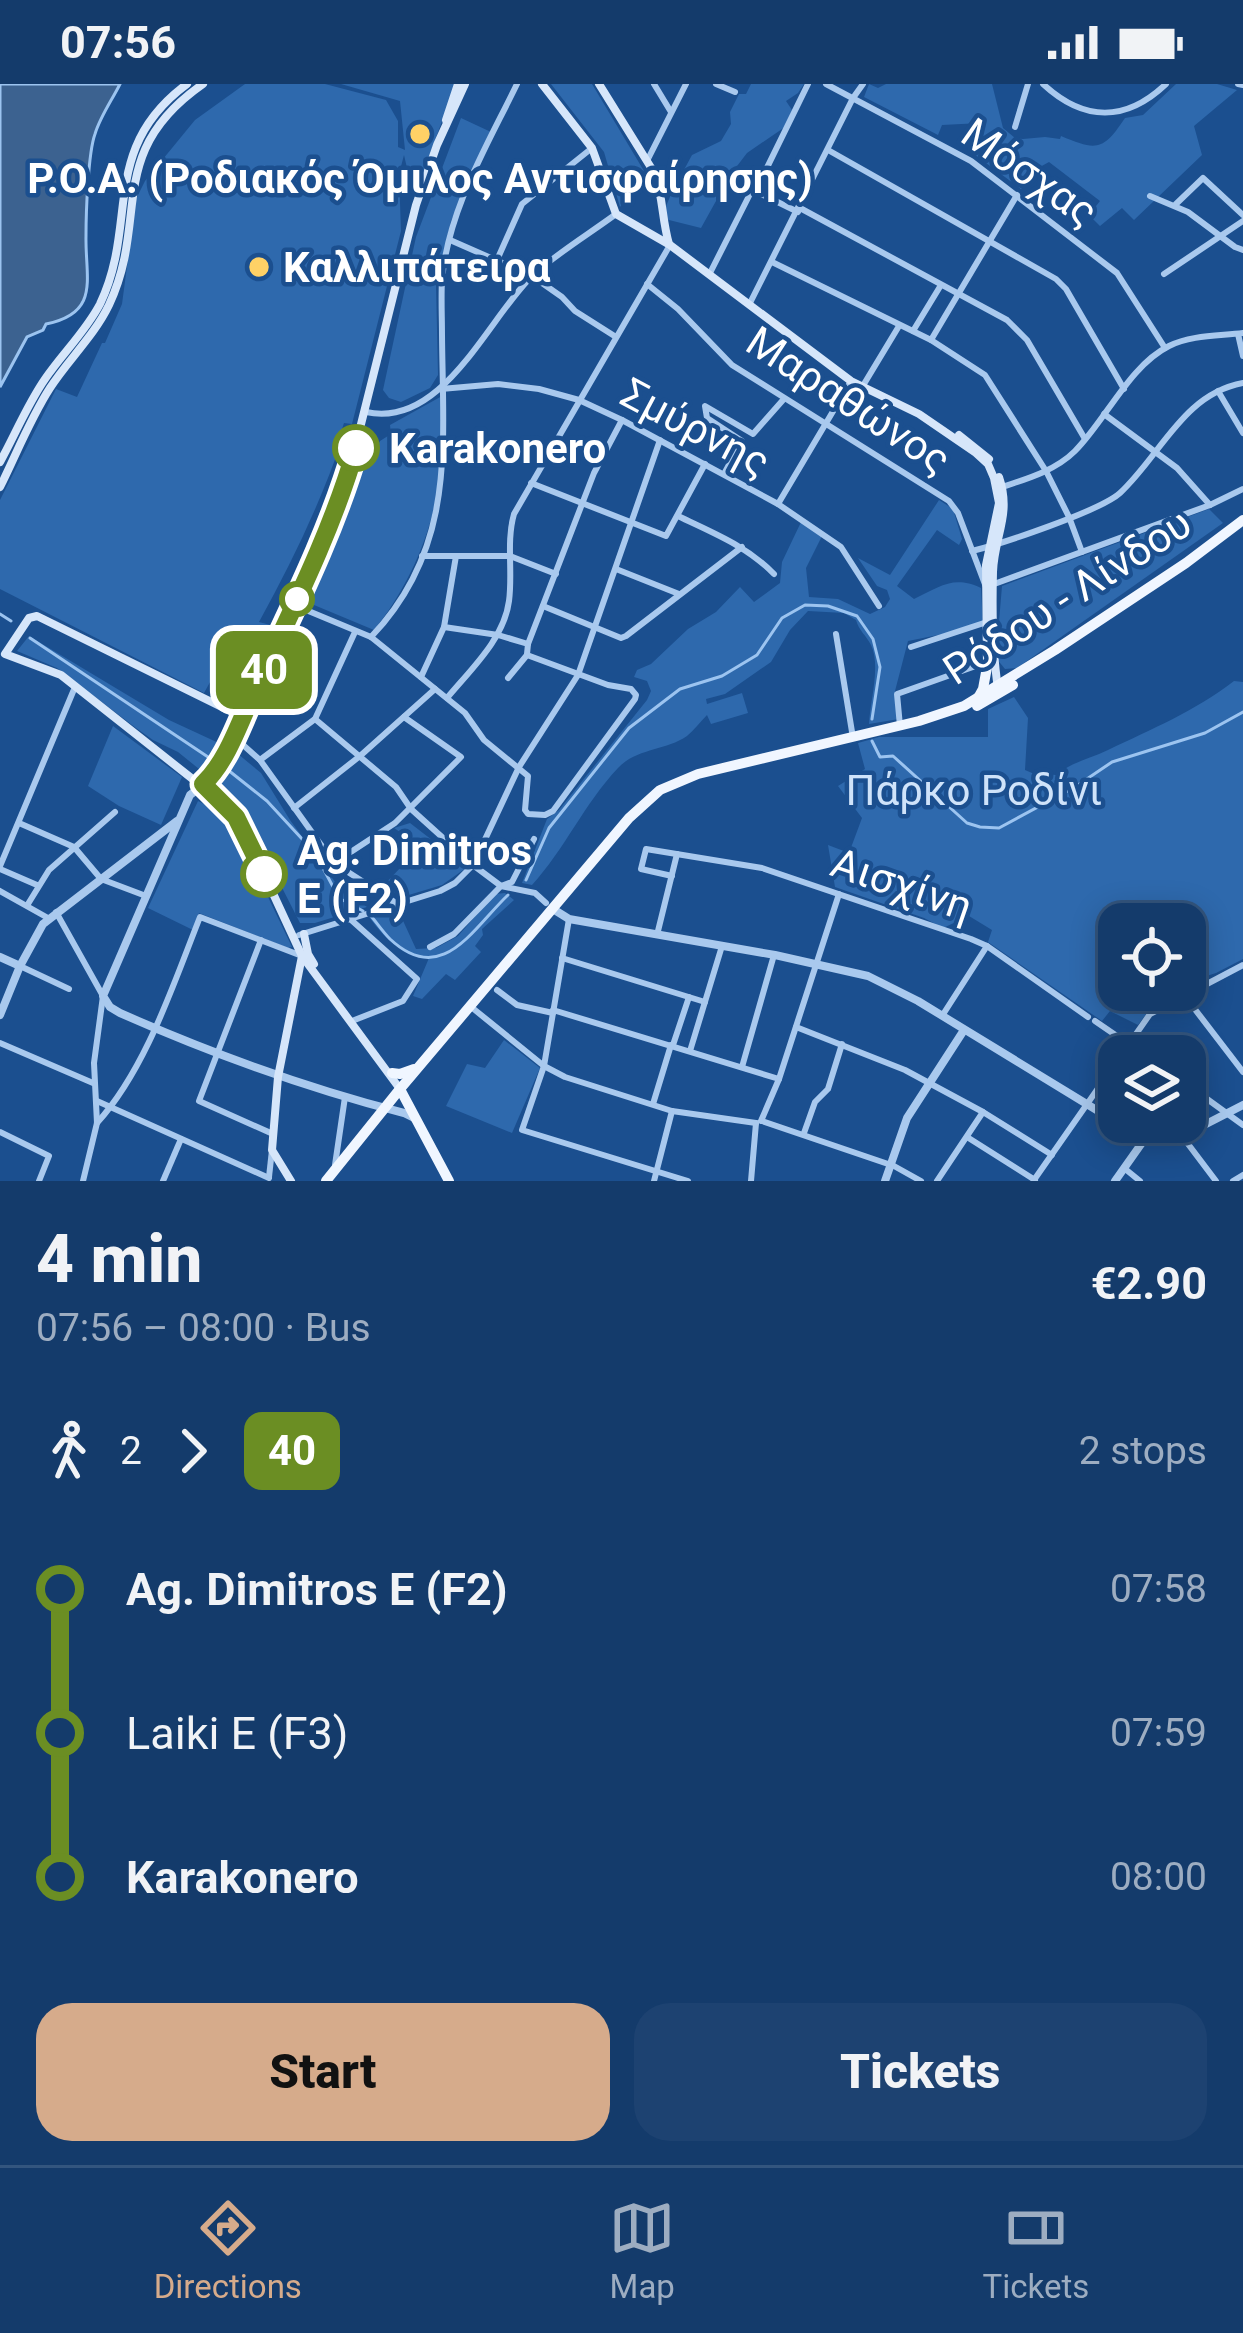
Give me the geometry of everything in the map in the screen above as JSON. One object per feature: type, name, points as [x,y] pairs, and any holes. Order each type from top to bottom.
[{"type":"main road","points":[[0,462],[45,379],[100,304],[112,268],[131,157],[154,117],[187,84]]},
{"type":"main road","points":[[0,488],[42,401],[101,320],[114,294],[135,177],[147,144],[176,105],[203,84]]},
{"type":"main road","points":[[445,127],[465,84]]},
{"type":"main road","points":[[203,784],[226,750],[346,484],[416,205],[465,84]]},
{"type":"main road","points":[[542,84],[592,148],[616,214],[670,245],[851,381],[911,410],[976,453],[988,464],[1000,488]]},
{"type":"main road","points":[[599,84],[647,159],[660,190],[661,218],[670,245]]},
{"type":"main road","points":[[642,230],[661,218]]},
{"type":"main road","points":[[851,381],[916,408],[988,458],[1000,488],[986,622],[997,690]]},
{"type":"main road","name":"Ρόδου - Λίνδου","points":[[330,1176],[384,1108],[396,1082],[417,1068],[549,905],[660,790],[698,774],[900,726],[997,690],[1243,525]]},
{"type":"main road","name":"Ρόδου - Λίνδου","points":[[853,737],[895,734],[967,712],[1190,569],[1243,525]]},
{"type":"main road","points":[[978,698],[990,665],[989,582]]},
{"type":"main road","points":[[239,716],[37,616],[29,618],[1,654],[54,671],[203,784],[236,817],[305,955],[396,1082],[449,1181]]},
{"type":"main road","points":[[990,665],[1011,678]]},
{"type":"main road","points":[[291,1181],[272,1150],[278,1077],[305,955]]},
{"type":"street","points":[[370,637],[399,603],[436,514],[444,444],[442,280],[449,240],[461,201],[517,84]]},
{"type":"street","points":[[654,84],[671,112]]},
{"type":"street","points":[[647,159],[686,84]]},
{"type":"street","points":[[716,84],[735,92]]},
{"type":"street","points":[[709,274],[808,84]]},
{"type":"street","name":"Μόσχας","points":[[826,84],[971,161],[1018,195],[1118,273],[1165,348]]},
{"type":"street","points":[[749,305],[863,84]]},
{"type":"street","points":[[1015,127],[1028,84]]},
{"type":"street","points":[[1043,84],[1078,107],[1106,113],[1140,106],[1166,84]]},
{"type":"street","points":[[497,260],[522,204],[592,148]]},
{"type":"street","points":[[828,150],[1046,272],[1066,289],[1124,389]]},
{"type":"street","points":[[1164,274],[1243,218],[1203,178],[1175,205]]},
{"type":"street","points":[[752,190],[1007,320],[1019,331],[1085,439]]},
{"type":"street","points":[[931,340],[1018,195]]},
{"type":"street","points":[[1150,196],[1175,205],[1243,250]]},
{"type":"street","points":[[366,412],[394,414],[442,389],[532,276],[616,214]]},
{"type":"street","points":[[449,240],[532,276],[616,337]]},
{"type":"street","points":[[447,698],[498,635],[510,597],[514,514],[670,245]]},
{"type":"street","points":[[772,262],[931,340],[986,376],[1046,471],[1082,552]]},
{"type":"street","name":"Μαραθώνος","points":[[647,284],[732,365],[949,501],[989,582]]},
{"type":"street","points":[[913,331],[940,285]]},
{"type":"street","points":[[864,384],[899,326]]},
{"type":"street","points":[[1000,488],[1046,471],[1074,453],[1149,360],[1165,348],[1192,338],[1240,334],[1243,356]]},
{"type":"street","points":[[778,504],[851,381]]},
{"type":"street","points":[[972,551],[1113,498],[1188,413],[1218,391],[1243,383]]},
{"type":"street","name":"Σμύρνης","points":[[442,389],[539,388],[622,420],[778,504],[841,547],[879,605]]},
{"type":"street","points":[[1218,391],[1239,417],[1243,433]]},
{"type":"street","points":[[724,475],[742,441],[707,418],[705,406],[757,432],[784,399]]},
{"type":"street","points":[[1104,414],[1177,468],[1210,505]]},
{"type":"street","points":[[508,678],[527,655],[594,473],[622,420]]},
{"type":"street","points":[[299,935],[448,887],[473,865],[519,767],[578,675],[660,440]]},
{"type":"street","points":[[444,444],[484,442],[547,457]]},
{"type":"street","points":[[531,483],[666,536],[705,464]]},
{"type":"street","points":[[989,582],[1082,552],[1243,489]]},
{"type":"street","points":[[678,516],[757,556],[774,574]]},
{"type":"street","points":[[543,606],[622,638],[742,547]]},
{"type":"street","points":[[422,556],[510,556],[556,574]]},
{"type":"street","points":[[421,677],[444,627],[456,556]]},
{"type":"street","points":[[616,569],[679,594]]},
{"type":"street","points":[[294,605],[370,637],[465,713],[484,740],[528,776],[525,810],[534,816],[553,811],[635,699],[634,691],[527,655]]},
{"type":"street","points":[[911,647],[986,622]]},
{"type":"street","points":[[444,627],[528,644]]},
{"type":"street","points":[[260,760],[315,719],[356,631]]},
{"type":"street","points":[[836,634],[853,737]]},
{"type":"street","points":[[900,726],[897,694],[990,665]]},
{"type":"street","points":[[38,885],[0,868],[75,686]]},
{"type":"street","points":[[294,808],[435,689]]},
{"type":"street","points":[[334,863],[394,824],[461,757],[404,717]]},
{"type":"street","points":[[315,719],[501,886],[535,893],[569,919],[859,973],[942,1016],[1098,1110]]},
{"type":"street","points":[[232,736],[260,760],[334,863],[396,903]]},
{"type":"street","points":[[83,1181],[97,1123],[93,1083],[103,996],[178,820],[190,795],[203,784]]},
{"type":"street","points":[[28,904],[38,885],[115,812]]},
{"type":"street","points":[[0,1015],[37,932],[52,915],[178,820]]},
{"type":"street","points":[[19,823],[74,847],[100,879],[146,896]]},
{"type":"street","points":[[430,947],[454,934],[501,886],[512,882],[534,839]]},
{"type":"street","points":[[658,934],[672,876],[677,854],[646,849],[640,866],[672,876]]},
{"type":"street","name":"Αισχίνη","points":[[677,854],[762,868],[987,946],[1115,1035]]},
{"type":"street","points":[[0,891],[52,915],[110,1007],[120,1013],[278,1077],[417,1120]]},
{"type":"street","points":[[751,1181],[759,1122],[778,1079],[839,895]]},
{"type":"street","points":[[97,1123],[112,1106],[155,1028],[200,917],[305,955]]},
{"type":"street","points":[[349,918],[417,979],[403,1001],[354,1020]]},
{"type":"street","points":[[569,919],[544,1066],[522,1130],[688,1181]]},
{"type":"street","points":[[261,940],[199,1101],[273,1134]]},
{"type":"street","points":[[690,1051],[722,946]]},
{"type":"street","points":[[942,1016],[987,946]]},
{"type":"street","points":[[742,1067],[775,955]]},
{"type":"street","points":[[0,956],[69,989]]},
{"type":"street","points":[[562,958],[705,1002]]},
{"type":"street","points":[[1206,984],[1243,965]]},
{"type":"street","points":[[497,990],[517,1004],[778,1079]]},
{"type":"street","points":[[653,1104],[689,997]]},
{"type":"street","points":[[470,1006],[544,1066],[566,1077],[672,1111],[759,1122],[804,1134],[921,1181]]},
{"type":"street","points":[[1133,1035],[1155,1011]]},
{"type":"street","points":[[1196,1011],[1243,1072]]},
{"type":"street","points":[[796,1027],[886,1060],[1052,1155]]},
{"type":"street","points":[[887,1181],[907,1118],[966,1031]]},
{"type":"street","points":[[0,1042],[93,1083]]},
{"type":"street","points":[[804,1134],[815,1102],[827,1089],[842,1044]]},
{"type":"street","points":[[967,1137],[1035,1180],[1098,1088]]},
{"type":"street","points":[[330,1176],[345,1097]]},
{"type":"street","points":[[1206,1097],[1243,1125]]},
{"type":"street","points":[[95,1100],[269,1179],[272,1150]]},
{"type":"street","points":[[1206,1123],[1243,1105]]},
{"type":"street","points":[[654,1181],[672,1111]]},
{"type":"street","points":[[937,1181],[983,1112]]},
{"type":"street","points":[[0,1132],[49,1156],[39,1181]]},
{"type":"street","points":[[163,1181],[181,1139]]},
{"type":"street","points":[[1115,1181],[1142,1143]]},
{"type":"street","points":[[1187,1143],[1216,1181]]},
{"type":"street","points":[[1124,1168],[1140,1181]]},
{"type":"street","points":[[1233,1181],[1243,1175]]},
{"type":"green space","points":[[245,84],[325,84],[386,100],[398,121],[398,147],[405,150],[400,101],[341,84],[456,84],[423,172],[407,168],[404,155],[399,174],[401,231],[352,424],[344,423],[315,508],[259,622],[274,626],[270,636],[237,649],[230,646],[204,693],[0,589],[0,500],[56,389],[77,397],[105,343],[122,304],[136,199],[145,181],[195,120]]},
{"type":"green space","points":[[551,84],[592,84],[644,171],[620,207],[604,152]]},
{"type":"green space","points":[[751,84],[804,84],[786,101],[792,110],[785,127],[747,153],[701,228],[661,218],[692,155],[721,141],[739,94],[746,94]]},
{"type":"green space","points":[[869,84],[878,88],[886,84],[992,84],[1003,128],[1015,138],[1061,136],[1091,146],[1105,142],[1125,118],[1143,115],[1176,84],[1217,84],[1237,90],[1194,126],[1202,155],[1134,220],[1122,208],[1100,226],[1089,215],[1100,201],[1049,162],[1021,189],[974,154],[981,123],[942,125],[938,135],[864,97]]},
{"type":"green space","points":[[461,118],[491,132],[451,221],[436,284],[438,375],[430,388],[401,402],[383,390],[416,237]]},
{"type":"green space","points":[[442,396],[440,468],[433,510],[414,565],[385,615],[374,630],[302,600],[351,490],[359,459],[369,462],[380,441],[391,434],[390,425]]},
{"type":"green space","points":[[939,500],[953,509],[962,539],[959,545],[937,530],[897,586],[914,599],[954,583],[981,588],[983,626],[908,641],[895,691],[899,719],[869,724],[875,663],[871,645],[856,620],[844,613],[808,611],[771,662],[725,694],[706,699],[707,704],[742,693],[748,713],[711,724],[707,715],[678,741],[626,761],[532,885],[522,883],[547,819],[647,700],[651,691],[647,681],[634,677],[637,670],[716,612],[740,587],[754,602],[780,583],[782,562],[802,520],[824,532],[806,568],[809,597],[838,599],[870,614],[885,607],[890,599],[887,590],[877,586],[858,558],[890,575]]},
{"type":"green space","points":[[1209,509],[1223,523],[1017,668],[1005,669],[996,658],[1002,586]]},
{"type":"green space","points":[[29,636],[169,720],[223,745],[210,771],[204,773],[153,740],[57,668],[17,651]]},
{"type":"green space","name":"Πάρκο Ροδίνι","points":[[1234,681],[1243,682],[1243,959],[1216,973],[1206,976],[1206,903],[1098,903],[1098,1011],[1110,1011],[1102,1021],[988,942],[992,930],[969,916],[943,928],[835,887],[828,845],[849,853],[862,818],[838,786],[865,769],[858,743],[879,737],[988,737],[988,709],[1014,697],[1028,718],[1025,770],[1056,775],[1204,701]]},
{"type":"green space","points":[[113,726],[182,777],[161,825],[88,786]]},
{"type":"green space","points":[[232,749],[261,773],[338,886],[367,907],[300,923],[250,825],[214,784]]},
{"type":"green space","points":[[198,801],[235,828],[292,947],[199,913],[193,930],[148,908]]},
{"type":"green space","points":[[410,823],[432,840],[438,837],[466,868],[442,885],[402,897],[383,886],[421,846],[394,828]]},
{"type":"green space","points":[[505,893],[514,900],[482,929],[475,946],[481,952],[455,980],[446,974],[422,999],[413,996],[429,958],[394,944],[369,917],[399,912],[416,949],[436,948],[458,936],[495,894]]},
{"type":"green space","points":[[1110,1011],[1148,1011],[1138,1025]]},
{"type":"green space","points":[[504,1040],[540,1068],[512,1133],[446,1106],[467,1064],[485,1068]]},
{"type":"shaded area","points":[[0,84],[120,84],[93,143],[83,302],[75,312],[27,337],[0,387]]},
{"type":"waterway","points":[[526,880],[549,828],[629,728],[680,689],[722,676],[757,655],[782,618],[805,605],[828,606],[857,616],[873,639],[880,667],[872,719]]},
{"type":"waterway","points":[[0,614],[11,621]]},
{"type":"waterway","points":[[30,638],[214,761]]},
{"type":"waterway","points":[[872,741],[880,757],[893,756],[967,823],[999,828],[1112,762],[1205,733],[1243,712]]},
{"type":"waterway","points":[[223,766],[267,801],[315,853],[339,898],[363,911]]},
{"type":"waterway","points":[[371,916],[409,953],[441,955],[469,936],[508,895]]},
{"type":"bus line","name":"40","points":[[264,874],[236,817],[203,784],[226,750],[294,605],[346,484],[356,448]]},
{"type":"place","name":"Ρ.Ο.Α. (Ροδιακός Όμιλος Αντισφαίρησης)","points":[[420,134]]},
{"type":"place","name":"Καλλιπάτειρα","points":[[259,267]]},
{"type":"place","name":"Karakonero","points":[[356,448]]},
{"type":"place","name":"Ag. Dimitros E (F2)","points":[[264,874]]}]
